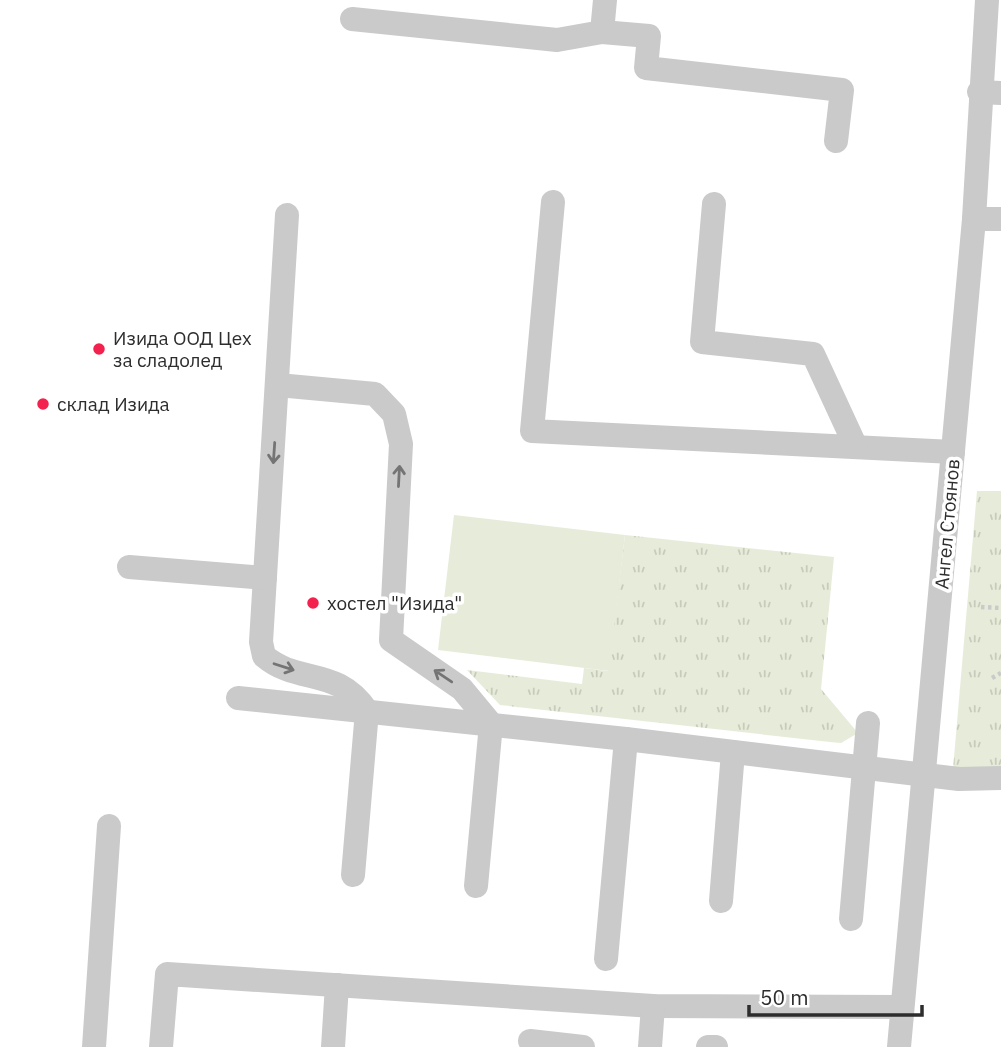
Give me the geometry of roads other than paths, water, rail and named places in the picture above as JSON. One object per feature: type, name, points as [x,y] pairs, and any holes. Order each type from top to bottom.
[{"type":"street","points":[[602,32],[605,0]]},
{"type":"street","name":"Ангел Стоянов","points":[[899,1047],[974,219],[990,92],[987,0]]},
{"type":"street","points":[[352,19],[557,40],[602,32],[649,36],[646,68],[842,90],[836,141]]},
{"type":"street","points":[[553,202],[531,432],[953,452]]},
{"type":"street","points":[[714,204],[702,342],[813,354],[856,447]]},
{"type":"street","points":[[287,215],[261,642],[264,656],[276,666],[329,679],[355,694],[367,710],[353,875]]},
{"type":"street","points":[[974,219],[1001,219]]},
{"type":"street","points":[[278,385],[375,394],[394,414],[401,444],[391,640],[462,689],[491,724],[476,886]]},
{"type":"street","points":[[129,566],[265,578]]},
{"type":"street","points":[[238,698],[626,739],[959,779],[1001,778]]},
{"type":"street","points":[[851,919],[868,723]]},
{"type":"street","points":[[606,960],[626,739]]},
{"type":"street","points":[[721,901],[733,752]]},
{"type":"street","points":[[94,1047],[109,826]]},
{"type":"street","points":[[161,1047],[167,974],[653,1006],[902,1007]]},
{"type":"street","points":[[333,1047],[337,985]]},
{"type":"street","points":[[650,1047],[653,1006]]},
{"type":"street","points":[[530,1041],[583,1047]]},
{"type":"street","points":[[708,1047],[716,1047]]},
{"type":"place","name":"Изида ООД Цех за сладолед","points":[[99,349]]},
{"type":"place","name":"склад Изида","points":[[43,404]]},
{"type":"place","name":"хостел \"Изида\"","points":[[313,603]]}]
